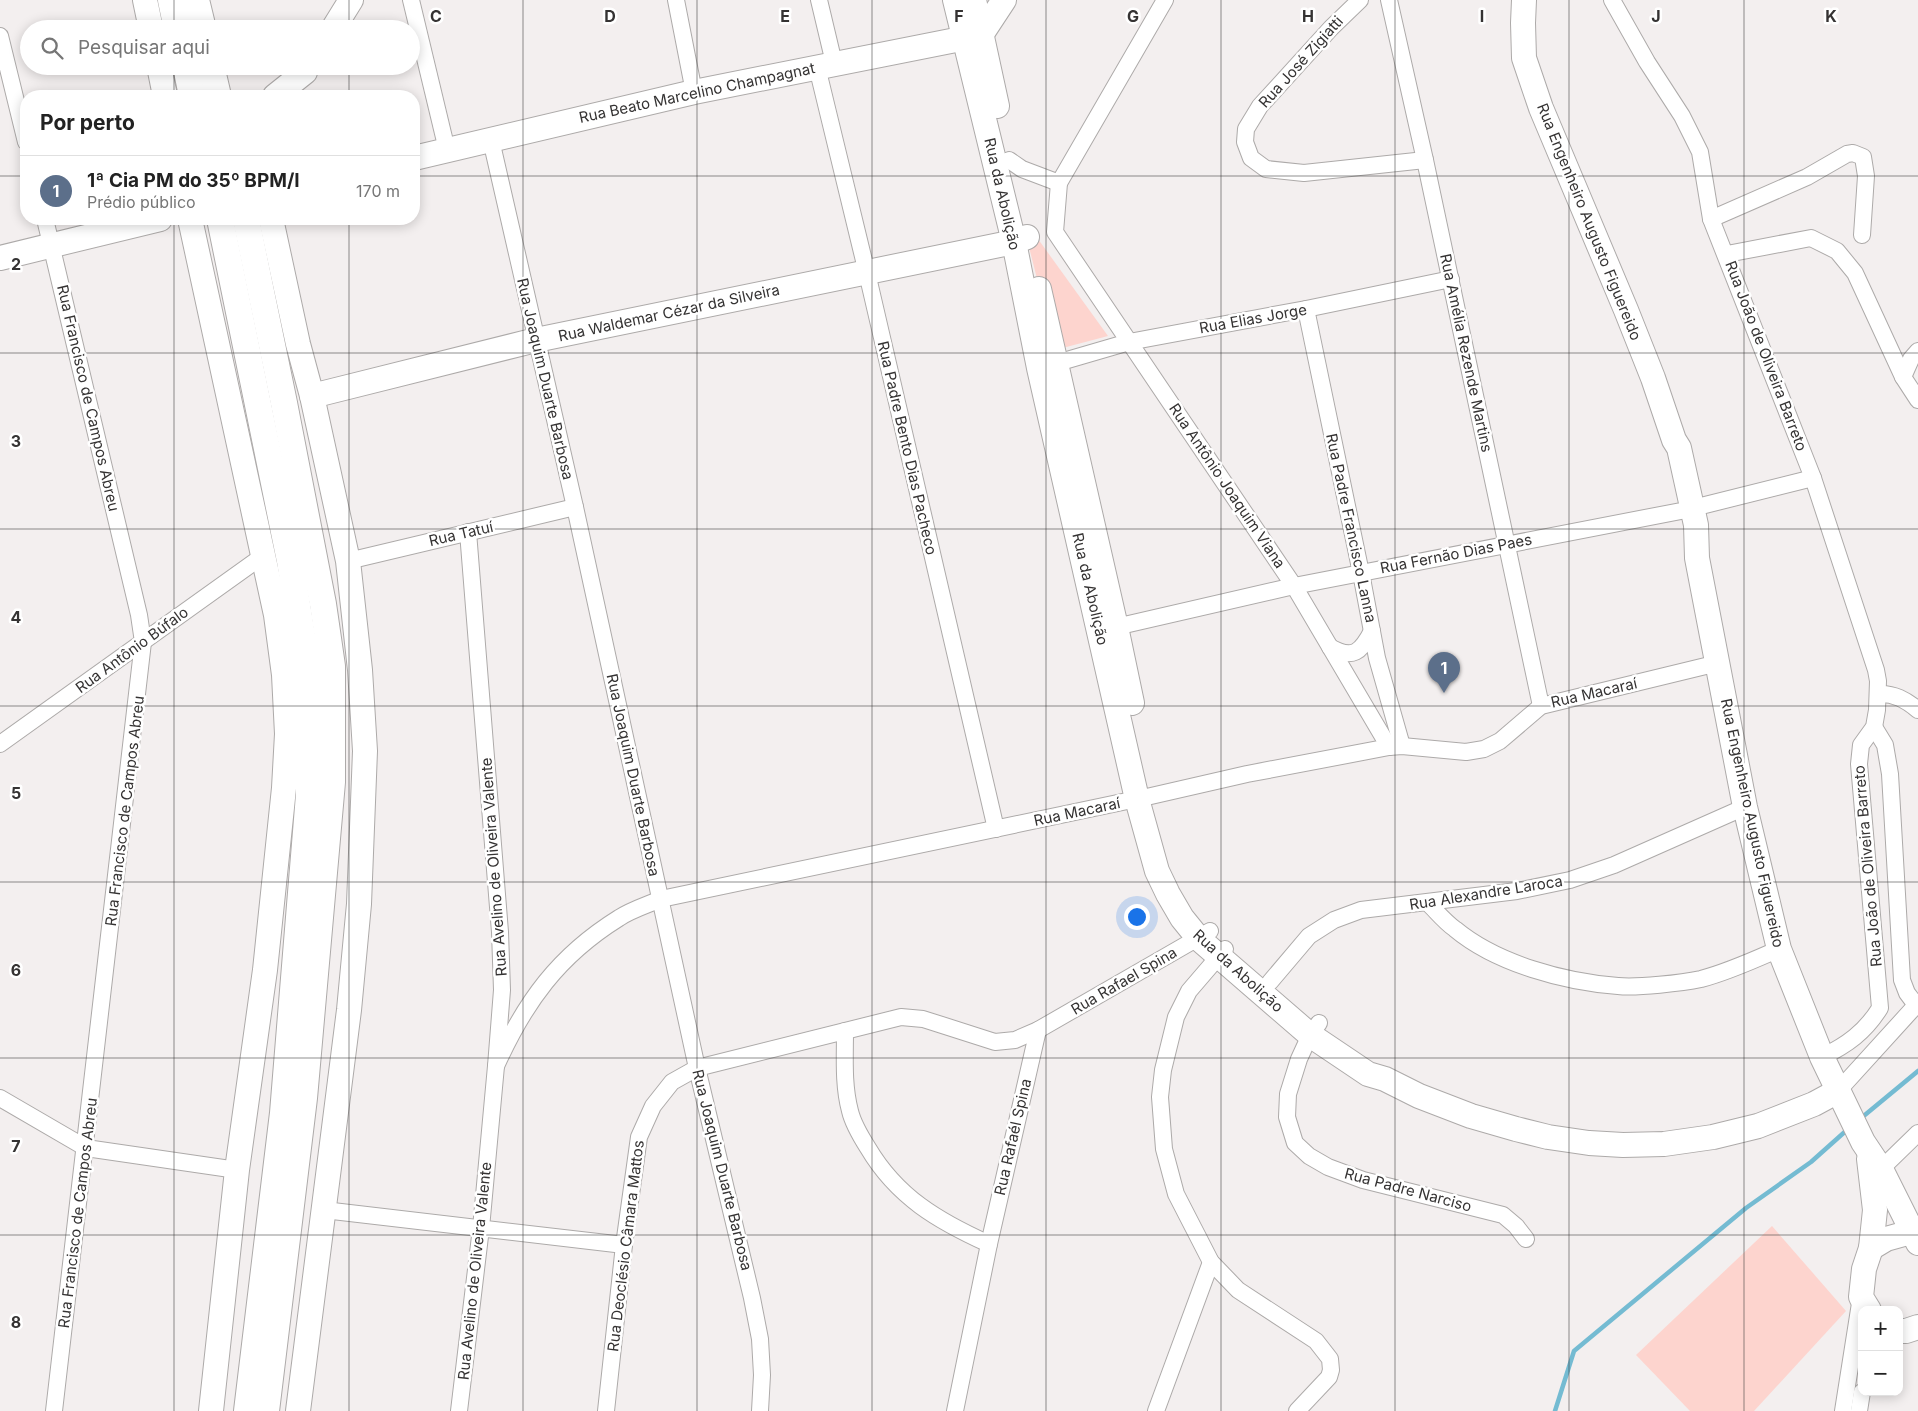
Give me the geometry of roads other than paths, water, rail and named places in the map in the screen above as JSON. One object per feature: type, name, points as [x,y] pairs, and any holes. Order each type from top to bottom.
[{"type":"main road","points":[[145,0],[149,20]]},
{"type":"main road","points":[[171,0],[175,20]]},
{"type":"main road","points":[[196,0],[201,20]]},
{"type":"main road","points":[[339,20],[351,0]]},
{"type":"main road","name":"Rua da Abolição","points":[[955,0],[972,37],[1009,160],[1039,368],[1108,629]]},
{"type":"main road","name":"Rua da Abolição","points":[[974,0],[972,37],[1021,239],[1057,364],[1157,871],[1182,918],[1368,1074],[1385,1079],[1419,1096],[1471,1116],[1516,1129],[1572,1140],[1623,1145],[1664,1144],[1713,1138],[1758,1126],[1814,1104],[1842,1099]]},
{"type":"main road","points":[[972,37],[1004,0]]},
{"type":"main road","name":"Rua Engenheiro Augusto Figuereido","points":[[1524,0],[1522,23],[1524,58],[1541,108],[1653,378],[1674,440],[1684,463],[1687,509],[1696,524],[1696,558],[1745,807],[1779,949],[1822,1057],[1842,1099],[1916,1235]]},
{"type":"main road","name":"Rua Beato Marcelino Champagnat","points":[[420,157],[694,92],[972,37]]},
{"type":"main road","points":[[161,75],[164,90]]},
{"type":"main road","points":[[188,75],[191,90]]},
{"type":"main road","points":[[213,75],[217,90]]},
{"type":"main road","points":[[282,90],[300,75]]},
{"type":"main road","points":[[300,90],[305,75]]},
{"type":"main road","points":[[0,258],[121,225]]},
{"type":"main road","points":[[191,225],[276,615],[284,675],[287,743],[266,970],[237,1170],[211,1411]]},
{"type":"main road","points":[[221,225],[290,561],[310,688],[309,795],[283,1114],[247,1411]]},
{"type":"main road","points":[[247,225],[294,450],[323,604],[332,666],[332,782],[304,1098],[266,1411]]},
{"type":"main road","points":[[272,225],[348,561],[360,670],[365,751],[359,904],[349,1010],[298,1411]]},
{"type":"main road","name":"Rua Waldemar Cézar da Silveira","points":[[312,396],[536,340],[867,273],[1021,239]]},
{"type":"main road","name":"Rua da Abolição","points":[[1222,952],[1270,982],[1314,1029]]},
{"type":"main road","points":[[1865,1303],[1864,1269],[1871,1248],[1875,1210],[1870,1153]]},
{"type":"main road","points":[[1871,1248],[1886,1239],[1916,1235]]},
{"type":"main road","points":[[1903,1331],[1918,1327]]},
{"type":"street","points":[[411,0],[416,20]]},
{"type":"street","points":[[676,0],[694,92]]},
{"type":"street","name":"Rua Padre Bento Dias Pacheco","points":[[819,0],[825,65],[867,273],[996,829]]},
{"type":"street","points":[[1009,160],[1022,169],[1059,183],[1165,0]]},
{"type":"street","name":"Rua José Zigiatti","points":[[1360,0],[1331,28],[1260,106],[1246,129],[1244,142],[1251,158],[1266,170],[1304,173],[1425,160]]},
{"type":"street","name":"Rua Amélia Rezende Martins","points":[[1389,0],[1451,279],[1541,706]]},
{"type":"street","name":"Rua João de Oliveira Barreto","points":[[1612,0],[1647,62],[1682,116],[1700,152],[1711,219],[1813,478],[1876,670],[1878,694],[1874,727],[1861,745],[1859,764],[1880,1008],[1885,1038]]},
{"type":"street","points":[[0,36],[20,118]]},
{"type":"street","points":[[420,38],[447,150]]},
{"type":"street","name":"Rua Joaquim Duarte Barbosa","points":[[491,140],[575,507],[698,1068],[752,1298],[760,1339],[762,1366],[760,1411]]},
{"type":"street","points":[[1711,219],[1807,177],[1847,154],[1853,153],[1863,157],[1866,176],[1862,235]]},
{"type":"street","name":"Rua Antônio Joaquim Viana","points":[[1059,183],[1055,232],[1294,586],[1330,647],[1396,747]]},
{"type":"street","name":"Rua Francisco de Campos Abreu","points":[[47,225],[139,615],[143,642],[86,1148],[54,1411]]},
{"type":"street","points":[[1726,254],[1811,238],[1837,251],[1855,273],[1903,377],[1918,400]]},
{"type":"street","name":"Rua Elias Jorge","points":[[1057,364],[1129,342],[1306,309],[1451,279]]},
{"type":"street","name":"Rua Padre Francisco Lanna","points":[[1306,309],[1396,747]]},
{"type":"street","points":[[1903,377],[1911,359],[1918,350]]},
{"type":"street","name":"Rua Fernão Dias Paes","points":[[1108,629],[1294,586],[1687,509],[1813,478]]},
{"type":"street","name":"Rua Tatuí","points":[[348,561],[575,507]]},
{"type":"street","name":"Rua Avelino de Oliveira Valente","points":[[459,1411],[481,1228],[502,990],[500,932],[468,532]]},
{"type":"street","name":"Rua Antônio Búfalo","points":[[0,744],[264,555]]},
{"type":"street","points":[[1330,647],[1343,653],[1353,653],[1362,647],[1372,631]]},
{"type":"street","name":"Rua Macaraí","points":[[496,1066],[512,1030],[555,970],[578,947],[620,917],[661,899],[1144,798],[1247,774],[1396,747],[1466,752],[1484,749],[1500,741],[1541,706],[1718,663]]},
{"type":"street","points":[[1878,694],[1894,695],[1918,710]]},
{"type":"street","name":"Rua João de Oliveira Barreto","points":[[1874,727],[1886,745],[1890,774],[1902,980],[1907,993],[1917,1004]]},
{"type":"street","name":"Rua Alexandre Laroca","points":[[1270,982],[1309,936],[1334,920],[1361,910],[1518,891],[1570,880],[1614,865],[1745,807]]},
{"type":"street","points":[[1428,903],[1456,930],[1491,952],[1530,968],[1572,979],[1619,986],[1700,979],[1733,969],[1779,949]]},
{"type":"street","name":"Rua Rafael Spina","points":[[1038,1030],[1204,935]]},
{"type":"street","points":[[1222,952],[1189,991],[1176,1017],[1163,1070],[1160,1097],[1164,1149],[1176,1194],[1211,1262],[1238,1290],[1316,1341],[1330,1359],[1331,1370],[1329,1377],[1297,1411]]},
{"type":"street","points":[[1842,1099],[1885,1038],[1917,1004]]},
{"type":"street","points":[[1822,1057],[1844,1046],[1859,1034],[1869,1025],[1880,1008]]},
{"type":"street","name":"Rua Deoclésio Câmara Mattos","points":[[606,1411],[624,1245],[639,1137],[653,1106],[672,1082],[698,1068],[901,1017],[923,1018],[995,1042],[1015,1040],[1038,1030]]},
{"type":"street","name":"Rua Padre Narciso","points":[[1314,1029],[1299,1059],[1288,1094],[1287,1117],[1295,1143],[1309,1156],[1328,1167],[1362,1180],[1503,1216],[1516,1226],[1526,1239]]},
{"type":"street","name":"Rua Rafaél Spina","points":[[989,1244],[1038,1030]]},
{"type":"street","points":[[845,1031],[845,1089],[850,1112],[860,1135],[875,1161],[896,1186],[926,1211],[962,1232],[989,1244],[955,1411]]},
{"type":"street","points":[[0,1098],[86,1148],[237,1170]]},
{"type":"street","points":[[1870,1153],[1918,1133]]},
{"type":"street","points":[[324,1210],[624,1245]]},
{"type":"street","points":[[1156,1411],[1211,1262]]},
{"type":"street","points":[[1843,1411],[1865,1303]]},
{"type":"street","points":[[1859,1411],[1861,1396]]},
{"type":"waterway","points":[[1860,1119],[1918,1071]]},
{"type":"waterway","points":[[1555,1411],[1574,1351],[1746,1208],[1811,1162],[1848,1129]]},
{"type":"place","name":"1ª Cia PM do 35º BPM/I","points":[[1444,693]]}]
